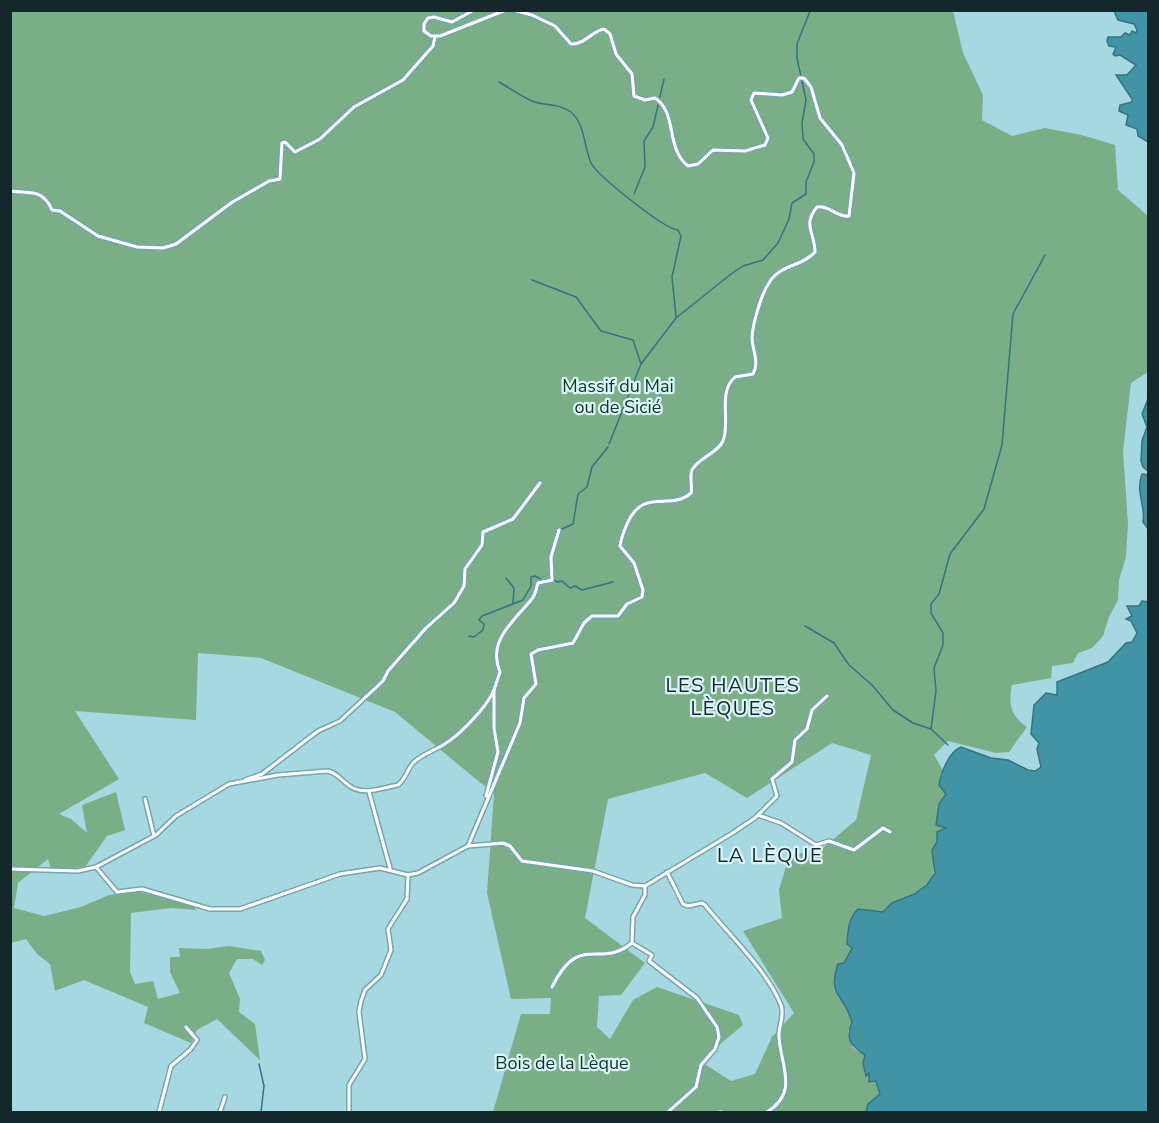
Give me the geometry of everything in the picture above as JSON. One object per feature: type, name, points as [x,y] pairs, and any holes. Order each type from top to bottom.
[{"type":"street","points":[[474,10],[465,17],[452,22],[434,17],[428,18],[424,24],[424,31],[435,37],[461,30],[499,11],[506,10]]},
{"type":"street","points":[[468,846],[520,723],[524,698],[536,684],[531,654],[538,650],[573,643],[589,618],[598,615],[618,616],[627,604],[642,597],[643,590],[635,565],[620,546],[628,521],[636,509],[644,503],[683,498],[691,493],[693,470],[697,463],[715,450],[723,440],[728,385],[735,377],[753,374],[756,368],[752,338],[767,286],[785,267],[810,258],[815,252],[808,225],[817,207],[828,207],[842,216],[849,216],[855,178],[842,146],[820,118],[811,87],[804,78],[799,78],[792,92],[754,93],[752,96],[751,100],[768,138],[765,145],[745,151],[713,150],[698,164],[688,165],[676,155],[671,127],[661,102],[655,98],[638,99],[634,96],[632,74],[616,54],[610,34],[604,29],[597,30],[578,44],[571,44],[555,26],[516,11]]},
{"type":"street","points":[[10,191],[37,192],[43,196],[52,210],[60,211],[98,236],[146,248],[171,246],[231,203],[270,181],[280,179],[282,143],[285,142],[296,152],[318,141],[354,107],[403,80],[433,46],[435,37]]},
{"type":"street","points":[[243,781],[262,774],[299,744],[307,741],[318,731],[333,726],[366,699],[426,628],[454,603],[464,586],[465,569],[482,545],[483,532],[518,514],[540,483]]},
{"type":"street","points":[[10,869],[78,871],[96,867],[154,836],[193,805],[229,784],[278,775],[332,771],[354,789],[369,792],[398,785],[412,763],[440,747],[472,720],[488,701],[500,672],[496,662],[498,644],[514,616],[535,594],[538,583],[552,580],[551,557],[559,530]]},
{"type":"street","points":[[485,802],[498,752],[494,728],[494,690]]},
{"type":"street","points":[[96,867],[117,892],[142,890],[210,909],[241,909],[340,874],[390,868],[408,875],[432,867],[468,846],[503,843],[510,846],[522,861],[593,871],[632,885],[645,886],[678,868],[706,847],[731,834],[758,815],[777,796],[772,779],[792,762],[795,740],[807,729],[812,710],[827,696]]},
{"type":"street","points":[[369,792],[390,868]]},
{"type":"street","points":[[145,799],[154,836]]},
{"type":"street","points":[[758,815],[781,823],[816,844],[829,841],[854,850],[883,828],[890,832]]},
{"type":"street","points":[[667,872],[683,904],[688,906],[702,903],[705,905],[753,962],[781,1005],[782,1025],[778,1037],[784,1059],[785,1092],[782,1101],[767,1113]]},
{"type":"street","points":[[349,1113],[349,1085],[365,1059],[359,1012],[361,1001],[365,990],[381,975],[391,950],[388,928],[407,899],[408,875]]},
{"type":"street","points":[[632,943],[633,917],[645,895],[645,886]]},
{"type":"street","points":[[552,987],[567,962],[575,956],[609,953],[632,943]]},
{"type":"street","points":[[632,943],[652,955],[649,961],[697,998],[717,1027],[719,1036],[715,1048],[701,1065],[696,1088],[668,1113]]},
{"type":"street","points":[[159,1113],[171,1066],[197,1040],[186,1027]]},
{"type":"street","points":[[220,1113],[225,1096]]},
{"type":"green space","name":"Massif du Mai ou de Sicié","points":[[11,11],[953,11],[963,53],[983,95],[982,120],[1012,136],[1045,128],[1082,135],[1115,145],[1118,190],[1148,216],[1148,372],[1131,383],[1123,451],[1128,524],[1126,557],[1119,580],[1118,600],[1103,636],[1092,648],[1078,653],[1073,663],[1052,666],[1051,678],[1012,685],[1010,698],[1012,709],[1017,719],[1027,727],[1009,752],[996,753],[948,741],[934,755],[944,772],[939,785],[946,794],[939,804],[941,808],[937,816],[946,828],[937,835],[935,848],[932,850],[933,875],[925,886],[899,899],[883,912],[858,909],[851,953],[844,963],[837,994],[847,1004],[852,1022],[848,1032],[853,1048],[865,1055],[865,1075],[869,1073],[870,1083],[876,1081],[880,1094],[871,1101],[866,1112],[493,1112],[521,1014],[550,1014],[551,998],[511,999],[487,893],[494,794],[395,712],[261,658],[198,653],[196,720],[75,711],[119,779],[59,814],[71,819],[87,833],[82,805],[116,792],[125,830],[107,836],[85,867],[51,870],[48,859],[18,883],[14,908],[44,916],[81,907],[109,895],[140,892],[193,905],[196,910],[171,908],[131,913],[130,972],[135,984],[153,981],[158,999],[180,993],[170,972],[170,957],[180,957],[179,948],[207,949],[229,946],[261,951],[265,960],[262,965],[253,959],[237,959],[229,973],[240,999],[239,1012],[255,1024],[260,1060],[217,1019],[197,1030],[191,1043],[144,1023],[148,1007],[84,980],[55,991],[50,964],[37,954],[26,939],[11,943]],"holes":[[[832,743],[871,755],[856,820],[823,848],[789,856],[779,890],[782,918],[743,931],[794,1013],[772,1037],[755,1074],[731,1081],[700,1061],[743,1025],[739,1015],[657,987],[633,1000],[610,1039],[597,1027],[599,996],[621,995],[645,963],[585,918],[608,799],[705,773],[747,798]]]},
{"type":"water","points":[[1114,11],[1148,11],[1148,142],[1138,136],[1137,129],[1126,125],[1128,115],[1119,111],[1120,105],[1132,102],[1132,99],[1116,75],[1127,75],[1136,65],[1120,55],[1115,56],[1113,54],[1116,47],[1109,46],[1107,41],[1108,37],[1121,37],[1125,33],[1130,35],[1132,31],[1136,33],[1137,30],[1134,24],[1118,20]]},
{"type":"water","points":[[1148,399],[1148,471],[1143,467],[1141,461],[1142,441],[1147,427],[1142,414]]},
{"type":"water","points":[[1142,474],[1148,475],[1148,529],[1143,522],[1140,493]]},
{"type":"water","points":[[1142,601],[1148,602],[1148,1112],[866,1112],[868,1104],[880,1094],[876,1081],[869,1082],[869,1073],[866,1076],[863,1063],[865,1055],[849,1038],[852,1022],[834,983],[838,964],[844,963],[852,948],[847,944],[852,917],[858,909],[883,912],[892,903],[914,894],[927,885],[935,873],[932,850],[937,842],[937,832],[946,828],[936,825],[939,804],[946,794],[939,785],[946,763],[953,753],[961,747],[991,758],[1008,760],[1028,770],[1035,771],[1041,767],[1037,749],[1039,743],[1031,734],[1034,705],[1046,693],[1057,695],[1057,682],[1108,662],[1126,643],[1132,642],[1137,633],[1131,621],[1126,619],[1132,616],[1127,606],[1139,606]]},
{"type":"waterway","points":[[609,444],[641,364],[676,318],[731,274],[743,266],[763,260],[778,243],[789,219],[792,203],[806,194],[806,182],[814,162],[814,154],[803,139],[802,123],[806,100],[797,58],[797,44],[810,11]]},
{"type":"waterway","points":[[634,194],[645,167],[644,141],[653,127],[664,79]]},
{"type":"waterway","points":[[499,82],[532,101],[562,107],[571,112],[582,129],[591,163],[596,170],[646,212],[678,230],[681,236],[672,277],[676,317]]},
{"type":"waterway","points":[[948,745],[931,729],[936,691],[934,668],[943,645],[943,633],[931,613],[931,604],[939,594],[950,554],[984,509],[1002,445],[1013,314],[1045,255]]},
{"type":"waterway","points":[[532,280],[576,297],[601,331],[633,340],[641,364]]},
{"type":"waterway","points":[[562,529],[573,524],[578,494],[587,487],[592,467],[608,447]]},
{"type":"waterway","points":[[469,636],[474,637],[483,630],[484,624],[479,620],[482,616],[523,600],[531,586],[531,577],[535,576],[544,581]]},
{"type":"waterway","points":[[506,578],[514,588],[513,603]]},
{"type":"waterway","points":[[554,579],[557,582],[562,581],[570,588],[575,586],[582,590],[613,582]]},
{"type":"waterway","points":[[805,626],[834,643],[849,665],[872,685],[893,710],[913,723],[931,729]]},
{"type":"waterway","points":[[259,1064],[264,1086],[261,1112]]},
{"type":"district","name":"LES HAUTES LÈQUES","points":[[733,696]]},
{"type":"district","name":"LA LÈQUE","points":[[770,855]]},
{"type":"park label","name":"Bois de la Lèque","points":[[562,1063]]}]
